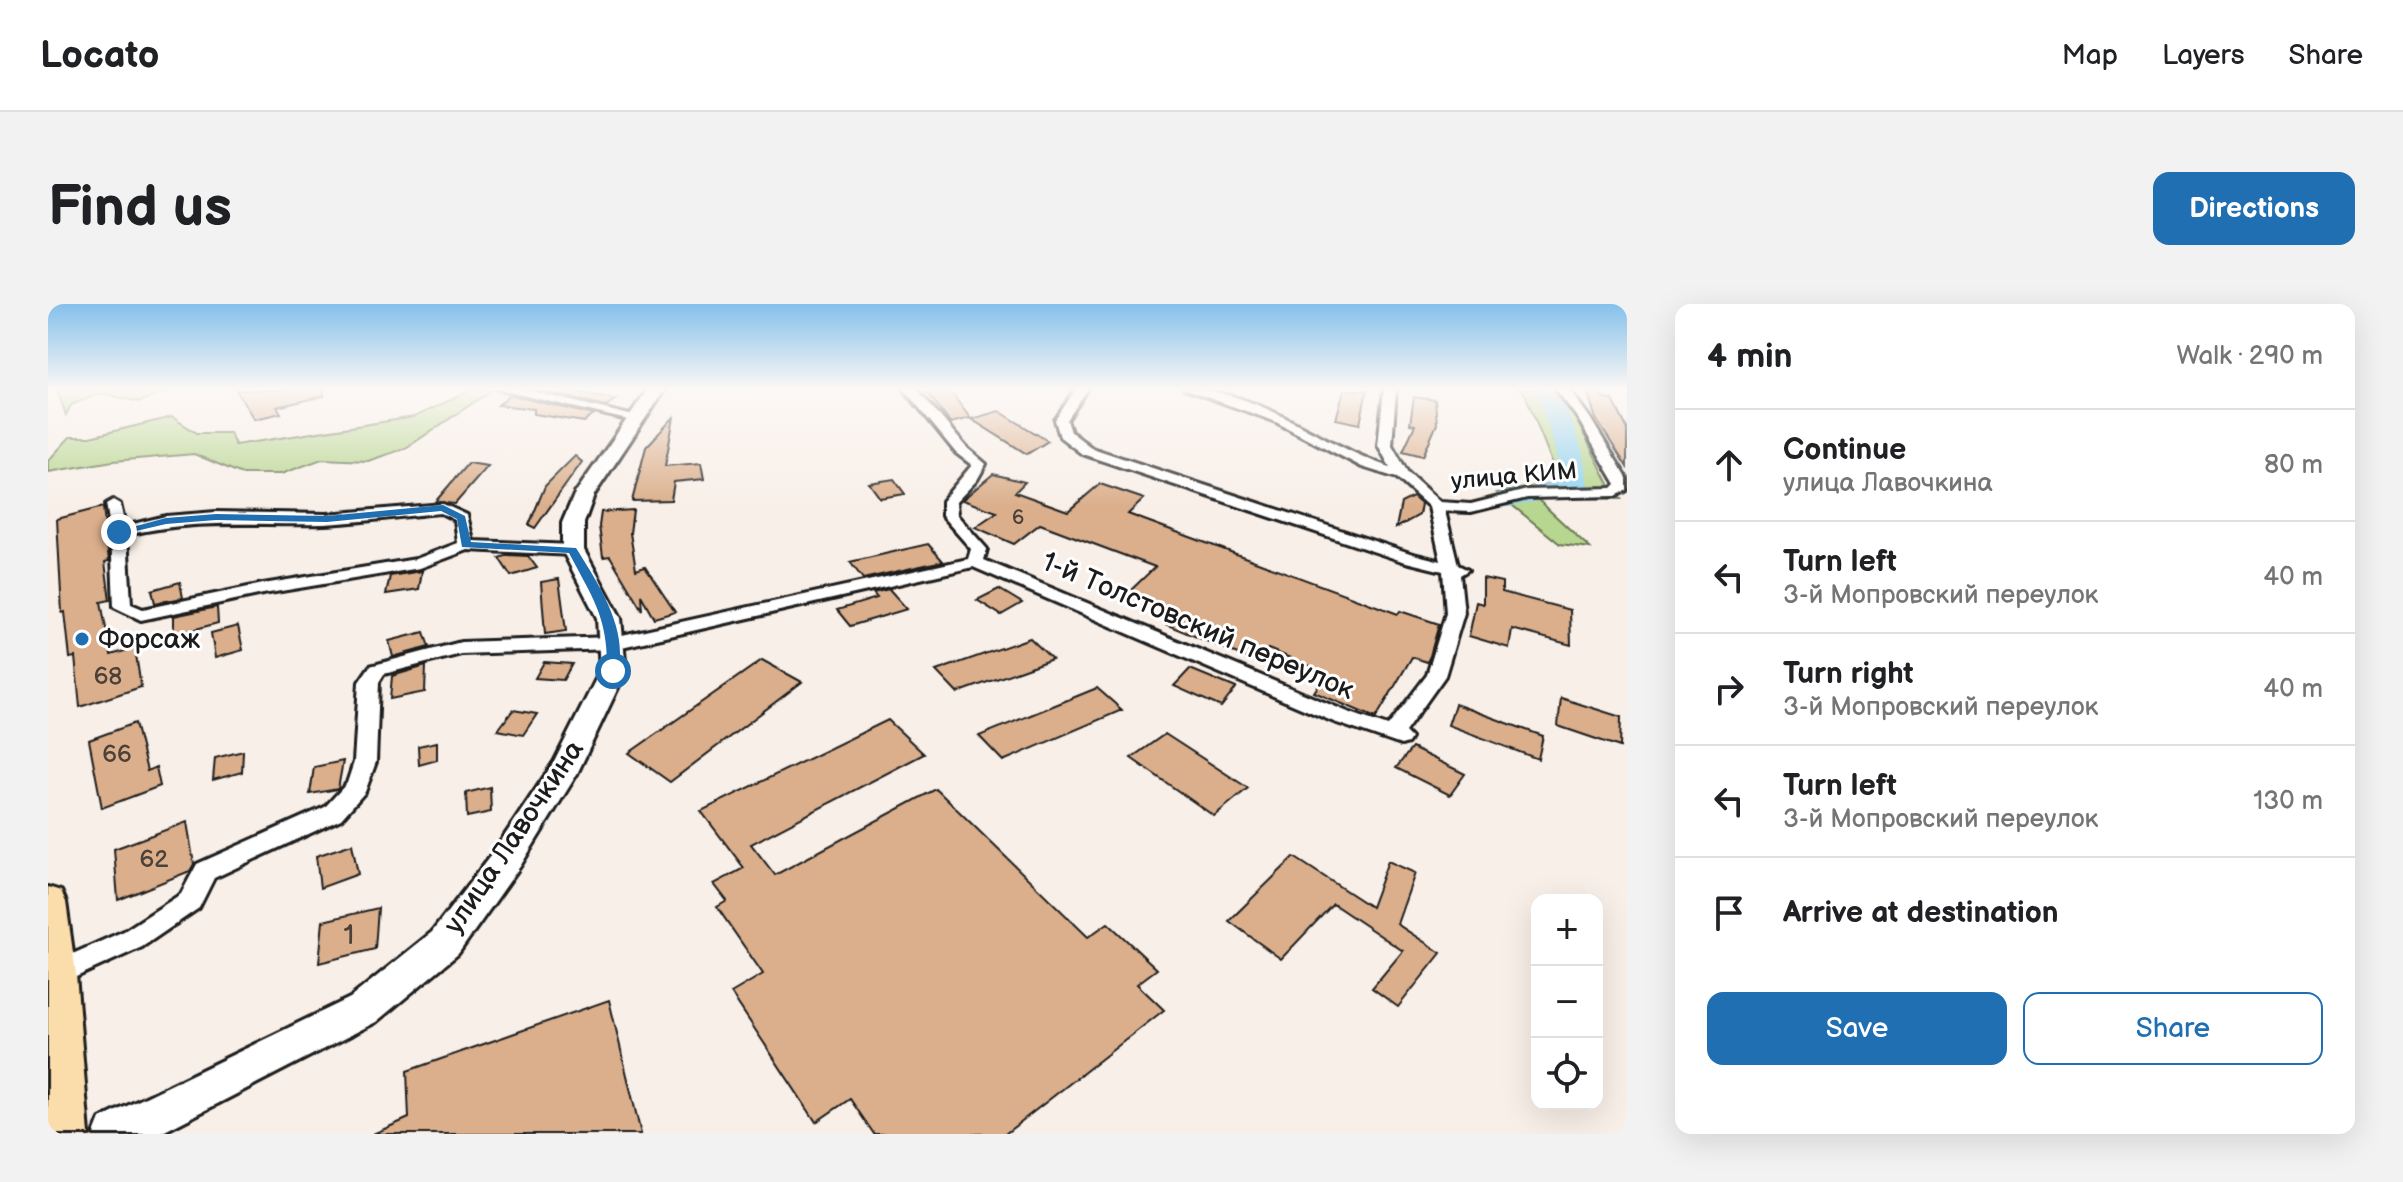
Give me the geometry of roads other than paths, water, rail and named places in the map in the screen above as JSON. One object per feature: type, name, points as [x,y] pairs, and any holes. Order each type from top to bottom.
[{"type":"main road","points":[[573,550],[573,523],[584,495],[629,428]]},
{"type":"main road","name":"улица Лавочкина","points":[[115,1134],[363,1010],[445,943],[509,856],[567,766],[613,671],[609,618],[573,550]]},
{"type":"main road","points":[[48,902],[56,974],[66,1134]]},
{"type":"street","points":[[56,974],[133,939],[190,901],[205,871],[333,813],[357,786],[365,762],[369,682],[377,670],[461,648],[613,643],[975,562],[979,549],[950,516],[949,501],[979,464],[961,450],[942,428]]},
{"type":"street","points":[[1063,428],[1065,434],[1087,451],[1408,558],[1456,570]]},
{"type":"street","points":[[1297,428],[1367,464],[1402,475]]},
{"type":"street","points":[[1387,428],[1385,445],[1402,475],[1436,506],[1456,570]]},
{"type":"street","name":"улица КИМ","points":[[1436,506],[1471,508],[1527,494],[1621,494],[1624,485],[1587,428]]},
{"type":"street","points":[[113,504],[119,532],[123,607],[141,615],[263,589],[420,563],[466,545],[573,550]]},
{"type":"street","points":[[119,532],[166,521],[191,519],[327,519],[443,508],[462,518],[466,545]]},
{"type":"street","name":"1-й Толстовский переулок","points":[[975,562],[1312,705],[1396,736],[1436,676],[1455,613],[1456,570]]},
{"type":"waterway","points":[[1508,499],[1574,486],[1569,450],[1561,428]]},
{"type":"place","name":"Форсаж","points":[[82,639]]}]
